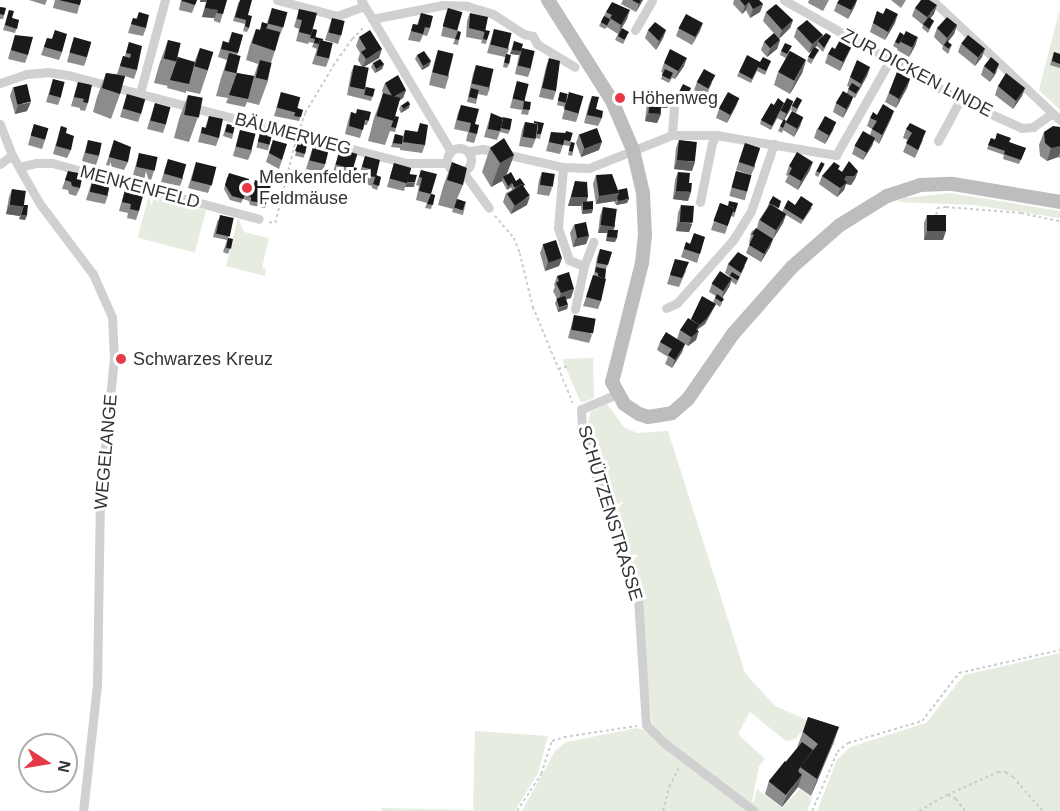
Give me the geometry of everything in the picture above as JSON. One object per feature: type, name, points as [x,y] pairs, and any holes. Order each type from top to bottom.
[{"type":"main road","points":[[548,0],[612,101],[633,150],[645,209],[645,235],[642,263],[612,382],[617,394],[631,410],[648,417],[672,413],[688,399],[733,334],[792,267],[840,225],[887,196],[920,185],[953,184],[1060,202]]},
{"type":"street","points":[[140,93],[165,0]]},
{"type":"street","points":[[277,0],[337,16],[362,3],[450,150],[446,163],[451,170],[463,172],[489,208]]},
{"type":"street","points":[[635,30],[652,0]]},
{"type":"street","name":"ZUR DICKEN LINDE","points":[[784,0],[960,100],[1022,128],[1033,127],[1052,113]]},
{"type":"street","points":[[932,0],[1060,120]]},
{"type":"street","points":[[372,19],[443,5],[467,6],[493,14],[524,34],[533,36],[537,44],[575,67]]},
{"type":"street","points":[[450,150],[458,147],[469,152],[483,149],[563,167],[588,168],[602,165],[672,135],[716,135],[836,155],[890,60]]},
{"type":"street","name":"BÄUMERWEG","points":[[0,83],[26,74],[47,72],[140,93],[407,163],[446,163]]},
{"type":"street","points":[[938,141],[960,100]]},
{"type":"street","points":[[672,135],[675,104]]},
{"type":"street","name":"WEGELANGE","points":[[0,124],[12,155],[40,204],[93,274],[112,317],[114,358],[100,496],[98,685],[83,811]]},
{"type":"street","points":[[700,202],[712,143],[716,135]]},
{"type":"street","points":[[666,308],[677,303],[733,240],[751,212],[774,144]]},
{"type":"street","points":[[463,172],[470,165],[469,152]]},
{"type":"street","points":[[0,164],[12,155]]},
{"type":"street","name":"MENKENFELD","points":[[19,167],[37,163],[52,163],[259,219]]},
{"type":"street","points":[[563,167],[558,228],[569,260],[584,266]]},
{"type":"street","points":[[575,309],[584,266],[593,242]]},
{"type":"street","name":"SCHÜTZENSTRASSE","points":[[617,394],[581,410],[582,427],[604,503],[638,598],[646,725]]},
{"type":"street","points":[[646,725],[754,811]]},
{"type":"path","points":[[259,219],[275,223],[297,135],[305,113],[338,57],[372,19]]},
{"type":"path","points":[[936,220],[937,208],[946,207],[1021,213],[1060,220]]},
{"type":"path","name":"SCHÜTZENSTRASSE","points":[[489,208],[514,238],[520,253],[533,307],[574,405],[581,410]]},
{"type":"path","points":[[558,369],[568,366]]},
{"type":"path","points":[[812,811],[837,752],[848,743],[922,721],[959,673],[1060,650]]},
{"type":"path","points":[[517,811],[541,774],[552,741],[564,737],[646,725]]},
{"type":"path","points":[[663,811],[677,769],[688,760]]},
{"type":"path","points":[[920,811],[980,778],[998,772],[1006,772],[1043,811]]},
{"type":"path","points":[[947,795],[956,799],[964,811]]},
{"type":"shaded area","points":[[1060,12],[1060,110],[1039,90]]},
{"type":"shaded area","points":[[951,193],[1060,211],[1060,218],[974,205],[897,202],[904,198]]},
{"type":"shaded area","points":[[149,195],[206,210],[195,253],[138,238]]},
{"type":"shaded area","points":[[238,218],[244,232],[269,238],[262,268],[266,269],[265,276],[226,266]]},
{"type":"shaded area","points":[[593,358],[594,398],[584,402],[580,401],[562,359]]},
{"type":"shaded area","points":[[607,404],[624,427],[637,433],[668,431],[745,673],[775,706],[825,728],[836,745],[801,733],[795,739],[786,741],[750,712],[738,734],[765,759],[759,766],[752,802],[754,802],[757,789],[782,808],[800,789],[812,798],[807,811],[758,811],[692,763],[652,727],[641,597],[588,423],[590,412]]},
{"type":"shaded area","points":[[1060,653],[1060,811],[817,811],[837,760],[850,747],[926,723],[964,675]]},
{"type":"shaded area","points":[[637,728],[648,731],[748,811],[522,811],[555,751],[566,742]]},
{"type":"shaded area","points":[[475,731],[548,736],[538,773],[515,811],[381,811],[381,808],[473,810]]},
{"type":"building","points":[[59,0],[81,0],[80,5]]},
{"type":"building","points":[[182,0],[197,0],[195,5]]},
{"type":"building","points":[[207,0],[227,0],[223,14],[217,13],[218,10],[205,8]]},
{"type":"building","points":[[240,0],[252,0],[248,15],[252,16],[249,28],[245,26],[246,20],[235,17]]},
{"type":"building","points":[[740,0],[759,0],[763,4],[753,9],[749,2],[745,6]]},
{"type":"building","points":[[839,0],[857,0],[851,10],[837,3]]},
{"type":"building","points":[[921,0],[929,0],[937,5],[927,17],[915,8]]},
{"type":"building","points":[[612,2],[630,10],[621,25],[610,18],[612,15],[606,12]]},
{"type":"building","points":[[776,4],[793,20],[782,30],[766,12]]},
{"type":"building","points":[[0,7],[6,8],[4,15],[0,14]]},
{"type":"building","points":[[272,8],[287,12],[283,28],[268,23]]},
{"type":"building","points":[[448,8],[462,12],[457,30],[443,26]]},
{"type":"building","points":[[886,8],[898,14],[888,32],[873,23],[877,11],[883,14]]},
{"type":"building","points":[[299,9],[317,13],[311,35],[299,32],[302,20],[297,19]]},
{"type":"building","points":[[9,10],[14,11],[12,18],[19,20],[17,29],[5,25]]},
{"type":"building","points":[[139,12],[149,15],[146,28],[131,24],[133,18],[137,19]]},
{"type":"building","points":[[421,13],[433,16],[430,28],[425,27],[423,34],[411,31],[413,24],[418,25]]},
{"type":"building","points":[[470,13],[488,17],[485,32],[469,28]]},
{"type":"building","points":[[686,14],[703,23],[695,37],[678,28]]},
{"type":"building","points":[[604,16],[610,19],[607,25],[601,22]]},
{"type":"building","points":[[929,17],[934,21],[929,29],[923,24]]},
{"type":"building","points":[[947,17],[957,25],[947,38],[937,28]]},
{"type":"building","points":[[332,18],[345,21],[341,36],[329,33]]},
{"type":"building","points":[[807,20],[823,35],[812,44],[797,28]]},
{"type":"building","points":[[262,22],[268,24],[266,29],[261,27],[260,30]]},
{"type":"building","points":[[655,22],[666,30],[659,41],[648,30]]},
{"type":"building","points":[[261,27],[280,32],[275,51],[252,43],[256,29],[260,30]]},
{"type":"building","points":[[622,28],[629,32],[624,40],[618,36]]},
{"type":"building","points":[[313,29],[317,30],[315,39],[310,38]]},
{"type":"building","points":[[494,29],[512,33],[508,49],[490,45]]},
{"type":"building","points":[[55,30],[67,34],[62,52],[44,47],[47,38],[52,39]]},
{"type":"building","points":[[370,30],[382,49],[366,59],[361,52],[366,49],[359,37]]},
{"type":"building","points":[[485,30],[490,31],[487,40],[483,39]]},
{"type":"building","points":[[458,31],[461,32],[459,40],[455,39]]},
{"type":"building","points":[[906,31],[918,37],[912,48],[901,42]]},
{"type":"building","points":[[232,32],[243,35],[238,53],[221,49],[223,41],[229,43]]},
{"type":"building","points":[[900,32],[904,35],[899,44],[895,42]]},
{"type":"building","points":[[774,33],[780,40],[770,48],[764,42]]},
{"type":"building","points":[[826,33],[831,36],[824,48],[818,41]]},
{"type":"building","points":[[15,35],[33,37],[28,55],[11,50]]},
{"type":"building","points":[[968,35],[985,49],[978,57],[961,44]]},
{"type":"building","points":[[74,37],[91,42],[87,57],[70,52]]},
{"type":"building","points":[[315,37],[323,41],[320,40],[319,44],[314,43]]},
{"type":"building","points":[[841,38],[853,44],[843,62],[828,54],[832,47],[835,49]]},
{"type":"building","points":[[168,40],[181,43],[176,61],[164,59]]},
{"type":"building","points":[[320,40],[333,43],[329,59],[316,56]]},
{"type":"building","points":[[514,41],[523,44],[521,51],[512,50]]},
{"type":"building","points":[[947,41],[952,45],[949,49],[944,45]]},
{"type":"building","points":[[129,42],[142,46],[137,70],[120,66],[123,56],[130,58],[131,54],[126,53]]},
{"type":"building","points":[[785,43],[792,46],[787,54],[781,51]]},
{"type":"building","points":[[814,47],[819,50],[813,59],[808,57]]},
{"type":"building","points":[[200,48],[213,52],[208,70],[194,66]]},
{"type":"building","points":[[522,48],[535,51],[531,68],[518,66]]},
{"type":"building","points":[[670,49],[687,58],[678,71],[664,63]]},
{"type":"building","points":[[438,50],[454,54],[448,76],[432,72]]},
{"type":"building","points":[[424,51],[431,61],[423,66],[417,55]]},
{"type":"building","points":[[790,51],[806,60],[794,81],[778,72]]},
{"type":"building","points":[[1054,52],[1060,54],[1060,64],[1052,61]]},
{"type":"building","points":[[229,53],[241,56],[236,73],[225,70]]},
{"type":"building","points":[[506,54],[511,55],[509,64],[504,63]]},
{"type":"building","points":[[747,55],[760,62],[763,57],[771,61],[766,71],[758,67],[752,79],[739,72]]},
{"type":"building","points":[[178,57],[195,62],[189,84],[170,80]]},
{"type":"building","points":[[991,57],[999,64],[994,74],[984,66]]},
{"type":"building","points":[[549,58],[560,61],[556,91],[542,88]]},
{"type":"building","points":[[380,59],[384,64],[376,69],[373,63]]},
{"type":"building","points":[[260,60],[272,63],[267,80],[256,77]]},
{"type":"building","points":[[857,60],[870,67],[861,84],[850,77]]},
{"type":"building","points":[[354,65],[369,68],[365,89],[350,87]]},
{"type":"building","points":[[476,65],[494,69],[489,88],[472,84]]},
{"type":"building","points":[[665,69],[673,73],[670,79],[662,75]]},
{"type":"building","points":[[704,69],[715,75],[708,88],[697,82]]},
{"type":"building","points":[[897,72],[910,79],[899,99],[889,93]]},
{"type":"building","points":[[106,73],[125,76],[120,94],[102,88]]},
{"type":"building","points":[[237,73],[254,76],[248,99],[229,95]]},
{"type":"building","points":[[1006,73],[1025,88],[1016,101],[998,86]]},
{"type":"building","points":[[398,75],[406,90],[392,96],[385,83]]},
{"type":"building","points":[[53,79],[65,82],[61,97],[49,95]]},
{"type":"building","points":[[517,81],[529,84],[524,101],[513,98]]},
{"type":"building","points":[[78,82],[92,85],[88,103],[83,102],[84,99],[74,97]]},
{"type":"building","points":[[852,83],[860,88],[856,94],[848,89]]},
{"type":"building","points":[[27,84],[31,102],[17,105],[13,87]]},
{"type":"building","points":[[683,84],[691,88],[686,97],[678,93]]},
{"type":"building","points":[[366,87],[375,89],[373,97],[364,95]]},
{"type":"building","points":[[471,88],[479,90],[477,99],[469,97]]},
{"type":"building","points":[[843,91],[853,97],[846,109],[836,103]]},
{"type":"building","points":[[281,92],[300,97],[296,113],[277,107]]},
{"type":"building","points":[[560,92],[568,94],[566,103],[558,101]]},
{"type":"building","points":[[569,92],[583,96],[578,113],[564,109]]},
{"type":"building","points":[[728,92],[739,98],[730,115],[719,109]]},
{"type":"building","points":[[383,93],[400,98],[394,121],[376,116]]},
{"type":"building","points":[[127,94],[145,99],[141,114],[123,108]]},
{"type":"building","points":[[188,95],[203,98],[199,117],[184,115]]},
{"type":"building","points":[[650,95],[662,96],[660,114],[648,113]]},
{"type":"building","points":[[661,95],[670,96],[669,104],[662,103]]},
{"type":"building","points":[[592,96],[599,97],[596,109],[603,111],[602,118],[587,115]]},
{"type":"building","points":[[797,97],[802,100],[797,109],[792,106]]},
{"type":"building","points":[[778,98],[784,103],[772,126],[761,120],[771,103],[774,105]]},
{"type":"building","points":[[787,98],[793,101],[787,114],[781,110]]},
{"type":"building","points":[[408,101],[410,104],[404,109],[401,105]]},
{"type":"building","points":[[524,101],[531,102],[530,110],[523,109]]},
{"type":"building","points":[[155,103],[170,107],[166,125],[150,120]]},
{"type":"building","points":[[883,104],[894,111],[882,135],[872,129],[877,121],[870,118],[873,112],[877,115]]},
{"type":"building","points":[[461,105],[479,109],[475,124],[479,125],[477,134],[469,132],[471,123],[457,120]]},
{"type":"building","points":[[297,108],[303,110],[301,117],[294,116]]},
{"type":"building","points":[[357,109],[367,111],[363,130],[349,126],[351,112],[356,114]]},
{"type":"building","points":[[367,111],[371,112],[369,121],[365,120]]},
{"type":"building","points":[[792,111],[803,117],[797,129],[786,122]]},
{"type":"building","points":[[491,113],[503,118],[500,131],[488,129]]},
{"type":"building","points":[[209,116],[223,119],[219,138],[201,133],[202,127],[206,128]]},
{"type":"building","points":[[395,116],[399,117],[396,128],[391,127]]},
{"type":"building","points":[[825,116],[836,122],[829,135],[818,129]]},
{"type":"building","points":[[502,117],[512,119],[510,130],[501,128]]},
{"type":"building","points":[[784,119],[786,121],[783,128],[780,126]]},
{"type":"building","points":[[534,121],[544,123],[541,134],[537,134],[538,124]]},
{"type":"building","points":[[525,122],[538,124],[535,139],[523,137]]},
{"type":"building","points":[[420,123],[428,125],[425,145],[403,142],[405,130],[418,132]]},
{"type":"building","points":[[910,123],[926,131],[918,150],[906,143],[912,133],[906,129]]},
{"type":"building","points":[[34,124],[48,128],[45,140],[31,136]]},
{"type":"building","points":[[227,124],[235,126],[233,134],[225,132]]},
{"type":"building","points":[[61,126],[67,128],[66,133],[74,136],[71,150],[56,146]]},
{"type":"building","points":[[1053,126],[1060,127],[1060,146],[1051,148],[1045,143],[1044,132]]},
{"type":"building","points":[[597,128],[602,142],[584,149],[579,134]]},
{"type":"building","points":[[240,130],[256,134],[251,150],[236,146]]},
{"type":"building","points":[[566,131],[573,133],[570,142],[564,140]]},
{"type":"building","points":[[863,131],[875,138],[867,153],[854,146]]},
{"type":"building","points":[[551,132],[566,133],[563,145],[549,142]]},
{"type":"building","points":[[260,133],[272,136],[269,145],[258,142]]},
{"type":"building","points":[[997,133],[1011,138],[1009,142],[1026,148],[1021,160],[988,145],[991,138],[995,140]]},
{"type":"building","points":[[395,134],[403,136],[402,144],[393,143]]},
{"type":"building","points":[[504,138],[514,155],[500,163],[490,148]]},
{"type":"building","points":[[88,140],[102,143],[99,156],[85,153]]},
{"type":"building","points":[[114,140],[131,147],[128,162],[109,157]]},
{"type":"building","points":[[273,140],[287,144],[282,160],[269,153]]},
{"type":"building","points":[[679,140],[697,142],[695,162],[677,160]]},
{"type":"building","points":[[571,142],[575,143],[573,152],[569,151]]},
{"type":"building","points":[[298,143],[307,145],[305,154],[295,151]]},
{"type":"building","points":[[314,143],[330,147],[325,164],[310,160]]},
{"type":"building","points":[[745,143],[760,148],[754,167],[739,162]]},
{"type":"building","points":[[340,149],[357,154],[353,169],[336,164]]},
{"type":"building","points":[[797,152],[813,162],[801,181],[789,174],[792,168],[789,166]]},
{"type":"building","points":[[139,153],[158,157],[155,171],[136,167]]},
{"type":"building","points":[[365,156],[380,160],[376,177],[368,176],[370,169],[362,167]]},
{"type":"building","points":[[168,159],[186,164],[182,179],[164,173]]},
{"type":"building","points":[[849,161],[858,171],[854,176],[846,176],[844,180],[847,182],[840,188],[822,176],[834,162],[840,166],[838,169],[842,172]]},
{"type":"building","points":[[196,162],[216,167],[212,186],[191,180]]},
{"type":"building","points":[[452,162],[467,168],[463,185],[447,180]]},
{"type":"building","points":[[821,162],[825,164],[820,173],[816,171]]},
{"type":"building","points":[[394,163],[411,168],[407,183],[390,178]]},
{"type":"building","points":[[353,167],[357,168],[354,176],[351,175]]},
{"type":"building","points":[[421,170],[437,174],[431,194],[419,191]]},
{"type":"building","points":[[68,171],[83,174],[80,188],[72,186],[71,182],[65,180]]},
{"type":"building","points":[[736,171],[751,175],[747,192],[732,187]]},
{"type":"building","points":[[511,172],[516,181],[520,178],[525,185],[522,184],[515,188],[512,183],[508,186],[503,177]]},
{"type":"building","points":[[542,172],[555,174],[553,187],[540,185]]},
{"type":"building","points":[[678,172],[690,173],[691,192],[676,191]]},
{"type":"building","points":[[229,173],[249,179],[248,183],[254,184],[255,180],[271,185],[266,204],[251,201],[251,197],[245,195],[243,199],[232,196],[225,185]]},
{"type":"building","points":[[409,174],[417,175],[415,182],[407,182]]},
{"type":"building","points":[[612,174],[619,193],[599,196],[596,175]]},
{"type":"building","points":[[376,175],[381,177],[379,186],[373,184]]},
{"type":"building","points":[[93,178],[111,182],[107,196],[90,192]]},
{"type":"building","points":[[575,181],[587,182],[588,197],[571,197]]},
{"type":"building","points":[[522,184],[530,196],[515,206],[507,194]]},
{"type":"building","points":[[126,186],[135,188],[134,194],[143,196],[139,211],[130,209],[131,204],[122,202]]},
{"type":"building","points":[[627,188],[629,199],[618,201],[618,190]]},
{"type":"building","points":[[12,189],[26,191],[24,207],[10,205]]},
{"type":"building","points":[[431,194],[435,195],[433,205],[427,204]]},
{"type":"building","points":[[773,196],[781,201],[779,208],[769,203]]},
{"type":"building","points":[[801,196],[813,204],[803,220],[784,208],[788,200],[795,205]]},
{"type":"building","points":[[457,199],[466,202],[463,210],[454,208]]},
{"type":"building","points":[[593,201],[593,209],[583,210],[583,202]]},
{"type":"building","points":[[729,201],[738,203],[735,212],[733,212],[734,208],[728,206]]},
{"type":"building","points":[[720,203],[734,208],[728,226],[714,221]]},
{"type":"building","points":[[770,204],[786,214],[776,230],[760,220]]},
{"type":"building","points":[[24,205],[28,205],[27,215],[21,215]]},
{"type":"building","points":[[681,205],[694,206],[693,223],[680,222]]},
{"type":"building","points":[[603,207],[617,209],[614,227],[600,225]]},
{"type":"building","points":[[220,215],[234,218],[230,236],[216,234]]},
{"type":"building","points":[[927,215],[946,215],[946,231],[927,231]]},
{"type":"building","points":[[586,222],[589,236],[577,238],[574,224]]},
{"type":"building","points":[[756,228],[773,239],[764,254],[749,245]]},
{"type":"building","points":[[608,230],[618,230],[617,238],[607,237]]},
{"type":"building","points":[[694,233],[705,237],[700,254],[684,249],[686,242],[690,244]]},
{"type":"building","points":[[228,238],[233,239],[231,249],[226,248]]},
{"type":"building","points":[[556,240],[562,258],[549,262],[543,244]]},
{"type":"building","points":[[600,249],[612,252],[608,265],[597,263]]},
{"type":"building","points":[[738,252],[748,258],[741,273],[728,264]]},
{"type":"building","points":[[675,259],[689,262],[682,278],[670,275]]},
{"type":"building","points":[[596,267],[606,269],[605,279],[595,272]]},
{"type":"building","points":[[720,271],[732,279],[723,291],[712,283]]},
{"type":"building","points":[[569,272],[574,289],[561,293],[556,283],[559,281],[557,276]]},
{"type":"building","points":[[732,272],[740,277],[738,280],[730,275]]},
{"type":"building","points":[[593,275],[606,279],[601,301],[586,297]]},
{"type":"building","points":[[717,294],[724,299],[722,302],[715,298]]},
{"type":"building","points":[[565,296],[568,305],[559,307],[556,299]]},
{"type":"building","points":[[702,296],[716,304],[699,325],[691,319]]},
{"type":"building","points":[[574,315],[596,319],[593,334],[571,330]]},
{"type":"building","points":[[688,318],[699,325],[696,330],[699,331],[691,337],[680,330]]},
{"type":"building","points":[[666,332],[685,344],[675,360],[668,355],[672,349],[660,342]]},
{"type":"building","points":[[808,717],[839,727],[817,779],[800,767],[818,744],[803,732]]},
{"type":"building","points":[[802,742],[813,750],[798,772],[786,762]]},
{"type":"building","points":[[785,761],[802,775],[786,795],[769,781]]},
{"type":"place","name":"Höhenweg","points":[[620,98]]},
{"type":"place","name":"Menkenfelder Feldmäuse","points":[[247,188]]},
{"type":"place","name":"Schwarzes Kreuz","points":[[121,359]]}]
